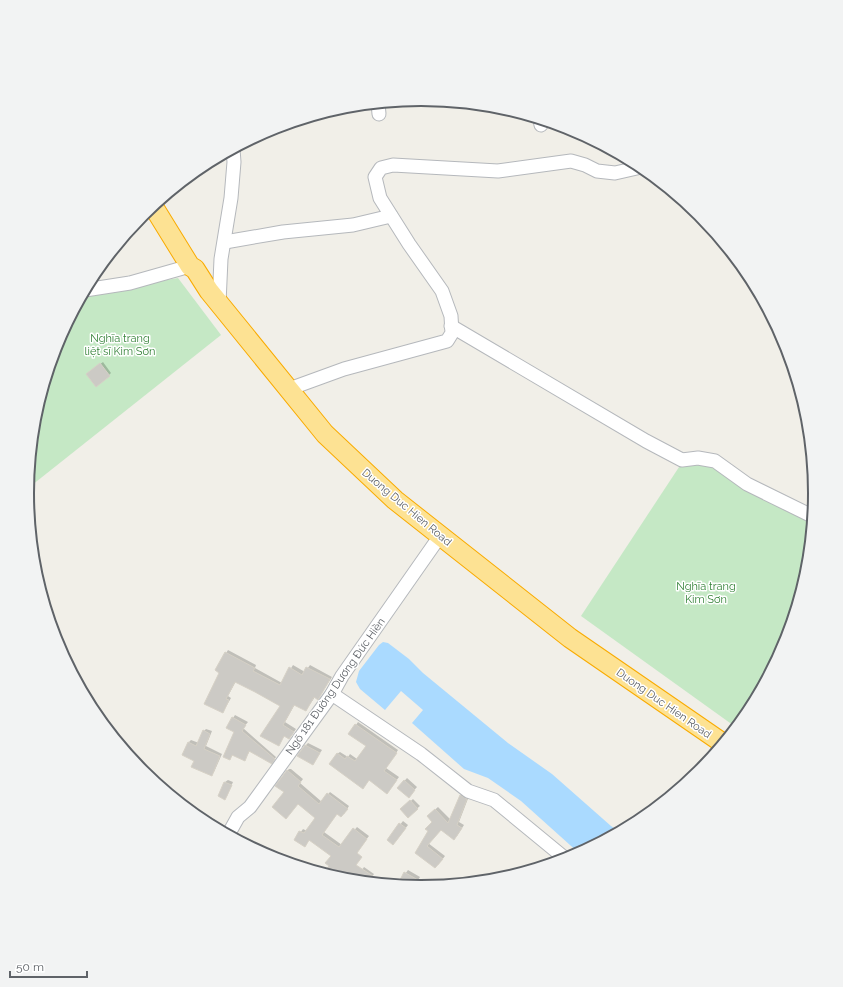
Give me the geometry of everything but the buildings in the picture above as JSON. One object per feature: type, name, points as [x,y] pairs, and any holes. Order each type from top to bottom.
[{"type":"highway","name":"Duong Duc Hien Road","points":[[156,211],[190,266],[195,269],[219,303],[325,434],[395,500],[570,638],[719,741]]},
{"type":"street","points":[[219,303],[221,259],[231,198],[233,155]]},
{"type":"street","points":[[289,389],[344,369],[447,340],[452,333],[451,316],[442,291],[409,244],[380,198],[375,177],[381,168],[393,165],[498,171],[571,161],[585,165],[597,171],[615,173],[633,169]]},
{"type":"street","points":[[224,242],[283,232],[354,225],[391,216]]},
{"type":"street","points":[[93,289],[130,283],[190,266]]},
{"type":"street","points":[[451,326],[646,441],[682,460],[698,458],[715,461],[747,484],[808,514]]},
{"type":"street","name":"Ngõ 181 Đường Dương Đức Hiền","points":[[231,830],[238,817],[250,807],[332,694],[342,676],[440,536]]},
{"type":"street","points":[[332,694],[421,754],[468,791],[494,800],[561,855]]},
{"type":"green space","name":"Nghĩa trang liệt sĩ Kim Sơn","points":[[178,278],[221,335],[34,483],[37,443],[47,393],[63,345],[90,294]]},
{"type":"green space","name":"Nghĩa trang Kim Sơn","points":[[698,458],[808,511],[806,544],[802,569],[796,594],[780,642],[757,687],[744,709],[732,725],[581,616],[683,461]]},
{"type":"water","points":[[383,642],[388,643],[409,659],[423,673],[508,743],[552,774],[615,829],[575,850],[521,801],[488,778],[464,769],[412,723],[423,710],[401,691],[385,710],[360,689],[356,682],[359,671]]}]
